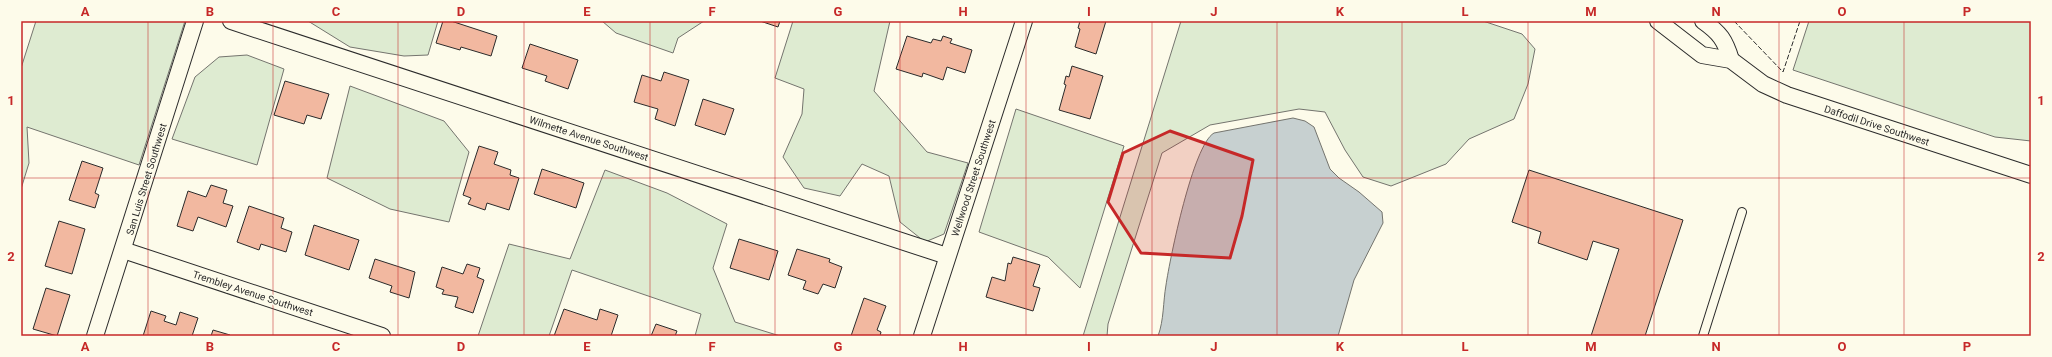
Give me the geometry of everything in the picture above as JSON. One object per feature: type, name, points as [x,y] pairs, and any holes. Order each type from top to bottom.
[{"type":"street","name":"San Luis Street Southwest","points":[[95,336],[195,21]]},
{"type":"street","name":"Wilmette Avenue Southwest","points":[[231,21],[947,256]]},
{"type":"street","name":"Wellwood Street Southwest","points":[[922,336],[1024,21]]},
{"type":"street","name":"Daffodil Drive Southwest","points":[[1658,21],[1702,55],[1731,60],[1763,84],[1787,95],[2031,175]]},
{"type":"street","points":[[1704,21],[1719,32],[1727,46],[1731,60]]},
{"type":"street","name":"Trembley Avenue Southwest","points":[[123,250],[382,336]]},
{"type":"lane","points":[[1703,336],[1742,212]]},
{"type":"highlighted area","points":[[1170,131],[1253,160],[1242,216],[1230,258],[1141,253],[1108,202],[1123,153]]},
{"type":"green space","points":[[36,21],[185,21],[139,165],[27,127],[29,163],[21,189],[21,68]]},
{"type":"green space","points":[[308,21],[438,21],[428,55],[404,56],[350,47]]},
{"type":"green space","points":[[602,21],[704,21],[678,38],[673,53],[616,33]]},
{"type":"green space","points":[[793,21],[890,21],[874,91],[927,152],[968,163],[944,234],[925,242],[900,222],[889,176],[862,164],[840,196],[804,188],[783,157],[802,114],[804,89],[775,78]]},
{"type":"green space","points":[[1181,21],[1483,21],[1522,34],[1535,49],[1528,84],[1514,119],[1469,139],[1446,164],[1391,186],[1363,177],[1345,150],[1325,112],[1299,109],[1210,125],[1162,153],[1108,324],[1107,336],[1083,336]]},
{"type":"green space","points":[[1809,21],[2031,21],[2031,141],[1995,137],[1793,70]]},
{"type":"green space","points":[[247,55],[284,69],[257,165],[172,139],[195,77],[219,57]]},
{"type":"green space","points":[[350,86],[444,121],[469,152],[449,222],[390,209],[327,178]]},
{"type":"green space","points":[[1016,109],[1124,146],[1080,288],[1048,257],[979,232]]},
{"type":"green space","points":[[605,170],[667,193],[727,224],[713,268],[735,322],[780,336],[695,336],[701,314],[572,270],[549,336],[478,336],[509,244],[570,259]]},
{"type":"shaded area","points":[[1293,118],[1305,121],[1314,127],[1330,169],[1339,178],[1359,192],[1382,212],[1383,223],[1354,280],[1338,336],[1158,336],[1168,271],[1177,228],[1198,158],[1206,142],[1214,133]]},
{"type":"building","points":[[443,21],[451,21],[497,36],[491,56],[461,47],[460,50],[436,43]]},
{"type":"building","points":[[760,21],[780,21],[778,27]]},
{"type":"building","points":[[1080,21],[1106,21],[1096,54],[1075,47],[1080,29],[1078,28]]},
{"type":"building","points":[[907,36],[931,43],[933,39],[941,41],[943,36],[952,39],[950,43],[972,50],[965,73],[947,67],[943,80],[923,73],[922,77],[896,69]]},
{"type":"building","points":[[530,44],[578,60],[568,89],[545,81],[547,76],[522,68]]},
{"type":"building","points":[[1072,66],[1103,76],[1090,119],[1059,110],[1066,85],[1064,84],[1066,76],[1069,77]]},
{"type":"building","points":[[664,72],[689,80],[675,126],[655,119],[658,109],[634,102],[642,75],[661,81]]},
{"type":"building","points":[[285,81],[329,94],[321,119],[307,115],[304,124],[274,115]]},
{"type":"building","points":[[703,99],[734,109],[725,135],[695,125]]},
{"type":"building","points":[[479,146],[498,152],[494,164],[511,170],[510,175],[519,178],[509,210],[487,203],[485,210],[468,204],[471,198],[463,195]]},
{"type":"building","points":[[82,161],[103,168],[95,193],[99,195],[95,208],[69,200]]},
{"type":"building","points":[[542,169],[584,183],[576,208],[534,194]]},
{"type":"building","points":[[1529,170],[1683,220],[1645,336],[1591,336],[1619,249],[1593,241],[1587,260],[1538,243],[1541,232],[1512,222]]},
{"type":"building","points":[[211,185],[227,190],[223,203],[233,206],[226,227],[198,217],[193,231],[177,226],[188,191],[206,197]]},
{"type":"building","points":[[249,206],[284,218],[281,228],[292,232],[286,252],[261,244],[259,250],[237,242]]},
{"type":"building","points":[[59,221],[85,229],[72,274],[45,266]]},
{"type":"building","points":[[314,225],[359,240],[349,270],[305,255]]},
{"type":"building","points":[[739,239],[778,251],[769,280],[730,268]]},
{"type":"building","points":[[797,249],[830,259],[829,262],[842,267],[835,288],[823,284],[818,294],[803,289],[806,281],[788,275]]},
{"type":"building","points":[[1013,257],[1040,265],[1033,286],[1040,288],[1033,311],[986,297],[992,277],[1005,281],[1008,263],[1011,264]]},
{"type":"building","points":[[375,259],[415,272],[409,298],[390,292],[392,286],[369,278]]},
{"type":"building","points":[[467,264],[480,268],[477,277],[484,280],[473,313],[455,307],[458,297],[442,294],[444,290],[436,287],[442,267],[463,274]]},
{"type":"building","points":[[46,288],[70,295],[57,336],[33,329]]},
{"type":"building","points":[[864,298],[886,306],[877,330],[881,332],[880,336],[851,336]]},
{"type":"building","points":[[564,309],[597,320],[600,309],[618,315],[611,336],[554,336]]},
{"type":"building","points":[[151,311],[166,316],[164,321],[176,325],[180,312],[198,318],[192,336],[143,336]]},
{"type":"building","points":[[656,324],[677,331],[675,336],[651,336]]},
{"type":"building","points":[[213,330],[230,335],[211,336]]},
{"type":"fence","points":[[1734,21],[1783,72],[1800,21]]}]
